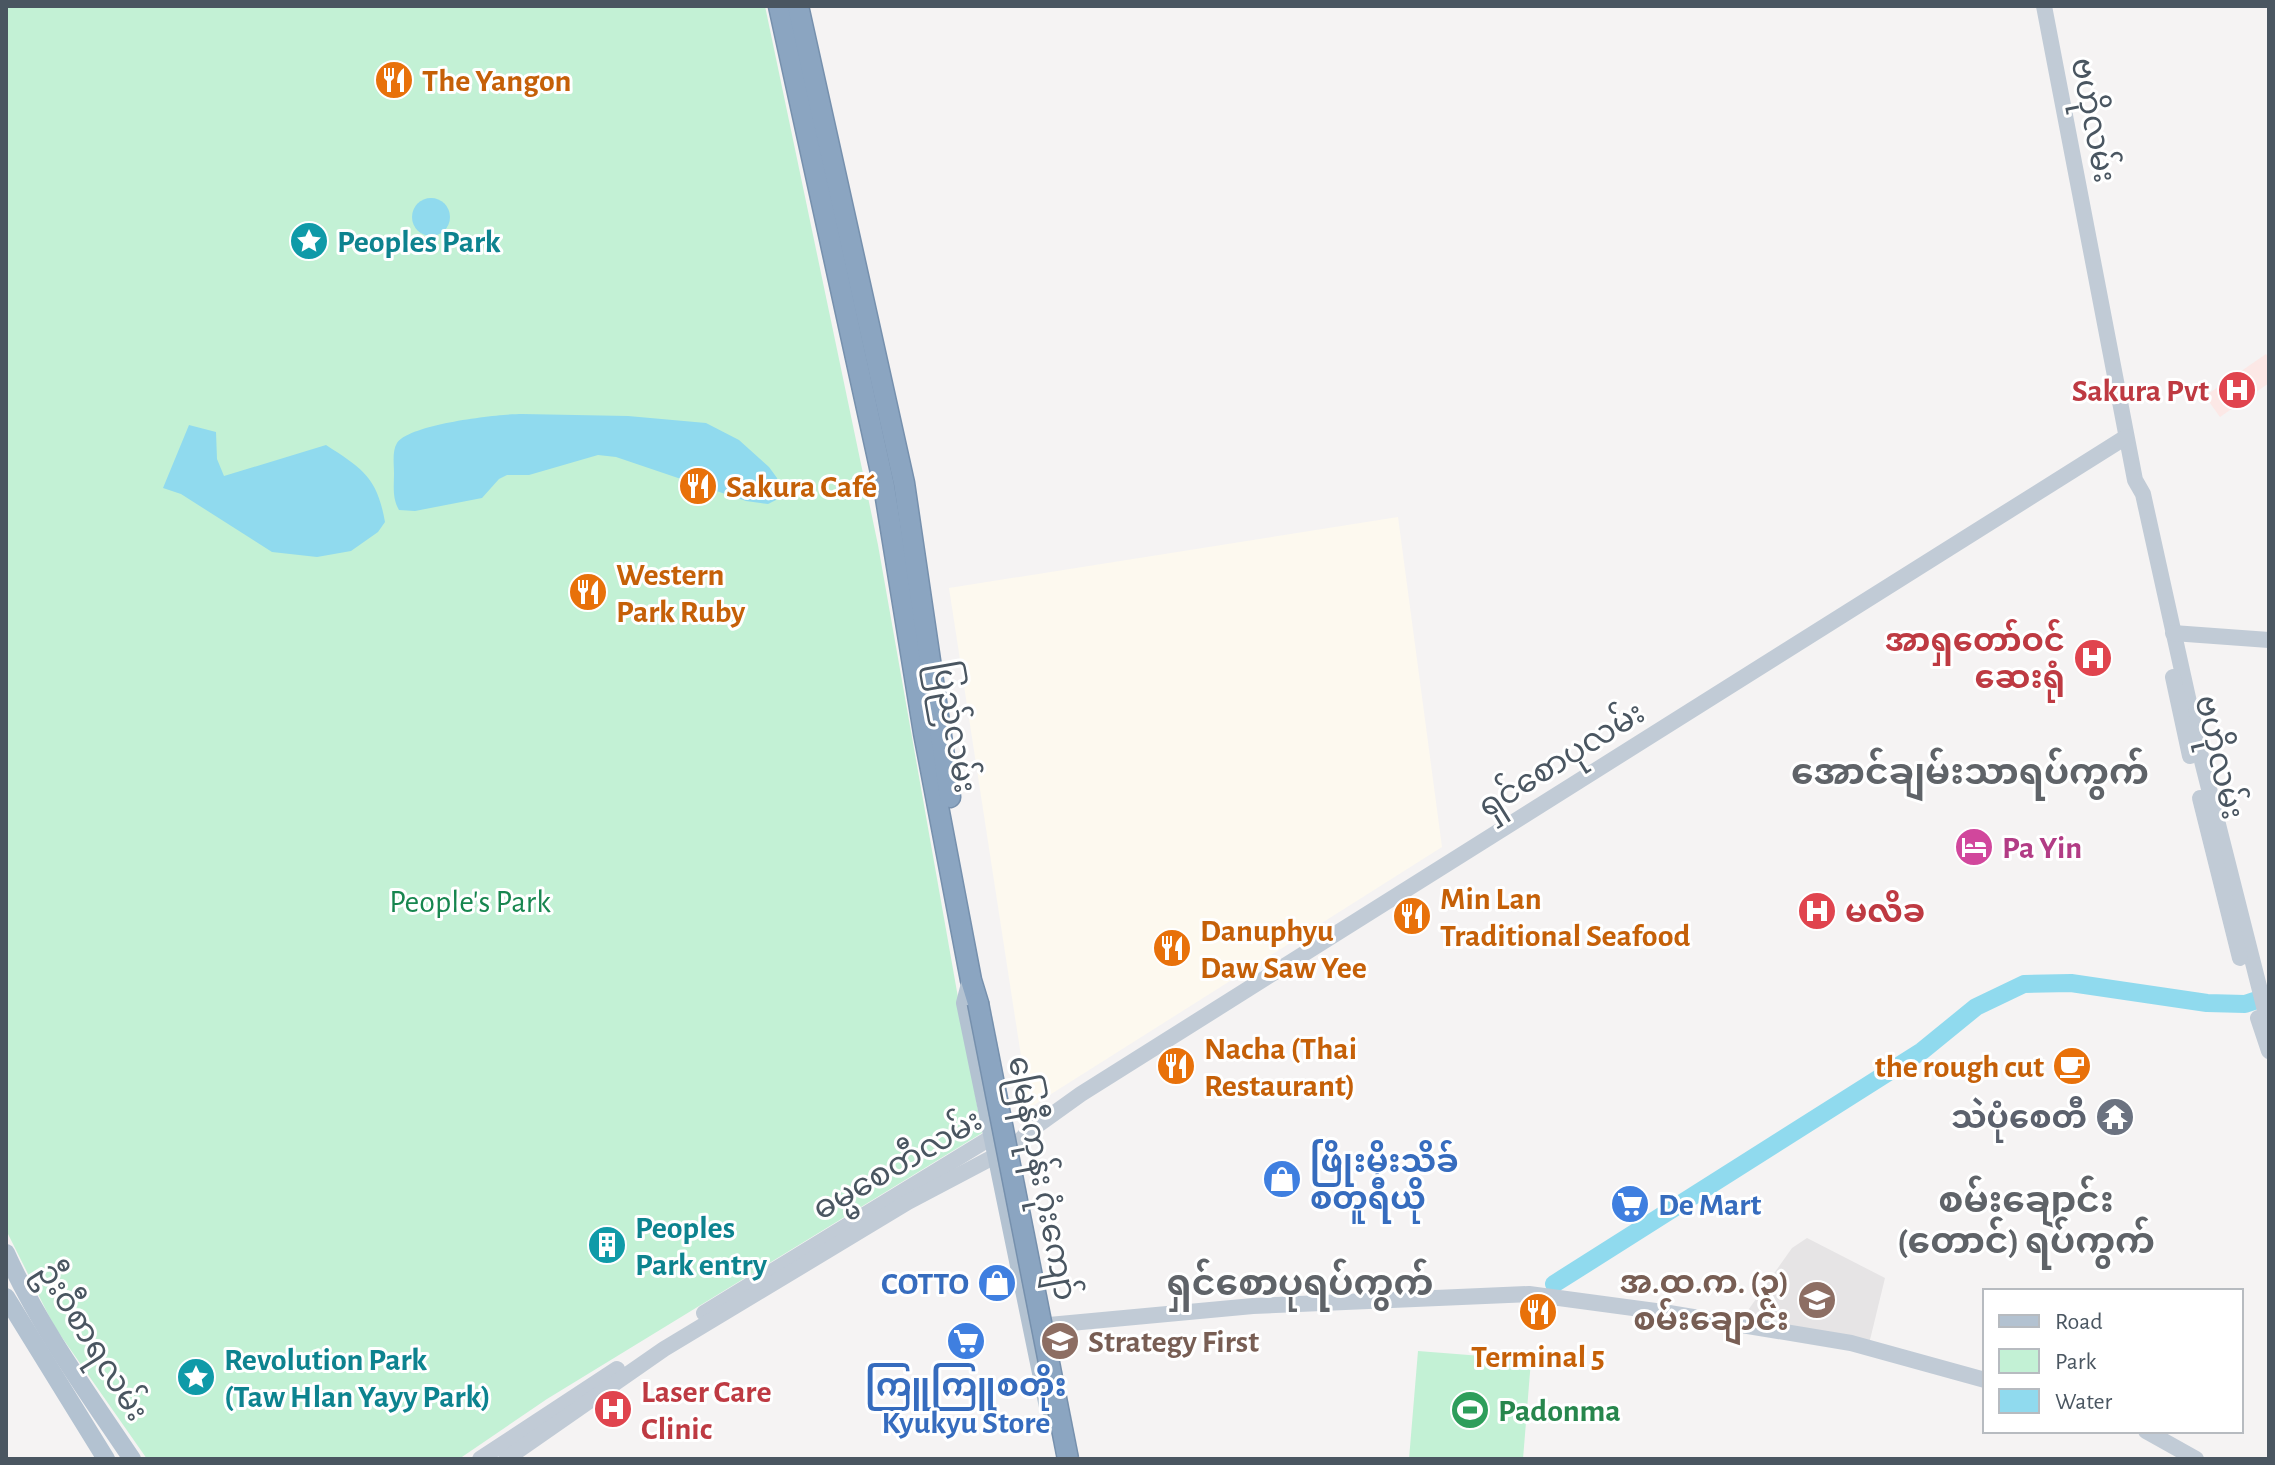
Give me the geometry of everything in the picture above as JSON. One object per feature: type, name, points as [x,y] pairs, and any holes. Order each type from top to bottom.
[{"type":"highway","name":"ပြည်လမ်း","points":[[779,6],[884,486],[924,733],[973,978]]},
{"type":"highway","name":"ပြည်လမ်း","points":[[798,6],[904,483],[973,978]]},
{"type":"highway","name":"မြေနီကုန်း ဂုံးကျော်","points":[[973,978],[1068,1459]]},
{"type":"main road","name":"ဗဟိုလမ်း","points":[[2044,6],[2135,480],[2143,494],[2254,989]]},
{"type":"main road","name":"ရှင်စောပုလမ်း","points":[[1019,1136],[1081,1094],[2126,437]]},
{"type":"main road","name":"ဗဟိုလမ်း","points":[[2135,480],[2133,495],[2210,843],[2267,1032]]},
{"type":"main road","points":[[2173,633],[2269,640]]},
{"type":"main road","name":"ပြည်လမ်း","points":[[973,978],[986,997],[1019,1136],[1049,1325],[1076,1459]]},
{"type":"main road","name":"ပြည်လမ်း","points":[[973,978],[965,1003],[1058,1459]]},
{"type":"main road","name":"ဓမ္မစေတီလမ်း","points":[[480,1459],[769,1271],[994,1146],[1019,1136]]},
{"type":"main road","name":"ဓမ္မစေတီလမ်း","points":[[506,1459],[664,1349],[908,1202],[994,1146]]},
{"type":"main road","name":"ဦးဝီစာရလမ်း","points":[[6,1253],[62,1353],[132,1459]]},
{"type":"main road","points":[[1049,1325],[1253,1306],[1529,1294],[1663,1312],[1872,1347],[1983,1379]]},
{"type":"main road","name":"ဦးဝီစာရလမ်း","points":[[6,1297],[106,1459]]},
{"type":"main road","points":[[2150,1433],[2196,1459]]},
{"type":"shaded area","name":"Sakura Pvt","points":[[2266,354],[2269,359],[2269,383],[2220,417],[2205,396]]},
{"type":"shaded area","points":[[1398,517],[1442,847],[1029,1108],[949,588]]},
{"type":"shaded area","name":"အ.ထ.က. (၃) စမ်းချောင်း","points":[[1807,1238],[1885,1278],[1869,1344],[1739,1323],[1792,1248]]},
{"type":"green space","name":"People's Park","points":[[6,6],[765,6],[878,545],[982,1133],[547,1399],[459,1459],[147,1459],[54,1326],[7,1232]]},
{"type":"green space","name":"Padonma","points":[[1418,1351],[1531,1360],[1523,1459],[1409,1459]]},
{"type":"water","points":[[431,198],[444,204],[450,217],[444,230],[431,236],[418,230],[412,217],[418,204]]},
{"type":"water","points":[[522,414],[628,416],[706,423],[739,440],[769,467],[777,478],[780,493],[778,499],[768,504],[746,501],[616,457],[598,455],[529,475],[507,475],[499,479],[482,498],[415,511],[399,510],[394,492],[394,454],[397,443],[405,436],[455,421]]},
{"type":"water","points":[[189,425],[216,432],[217,459],[224,476],[326,445],[359,468],[373,484],[385,522],[378,532],[351,551],[317,557],[272,552],[181,494],[163,488]]},
{"type":"waterway","points":[[1554,1284],[1922,1051],[1976,1007],[2024,984],[2071,983],[2207,1003],[2245,1004],[2269,996]]},
{"type":"place","name":"The Yangon","points":[[394,80]]},
{"type":"place","name":"Peoples Park","points":[[309,241]]},
{"type":"place","name":"Sakura Pvt","points":[[2237,390]]},
{"type":"place","name":"Sakura Café","points":[[698,486]]},
{"type":"place","name":"Western Park Ruby","points":[[588,592]]},
{"type":"place","name":"အာရှတော်ဝင် ဆေးရုံ","points":[[2093,658]]},
{"type":"place","name":"Pa Yin","points":[[1974,847]]},
{"type":"place","name":"မလိခ","points":[[1817,911]]},
{"type":"place","name":"Min Lan Traditional Seafood","points":[[1412,916]]},
{"type":"place","name":"Danuphyu Daw Saw Yee","points":[[1172,948]]},
{"type":"place","name":"Nacha (Thai Restaurant)","points":[[1176,1066]]},
{"type":"place","name":"the rough cut","points":[[2072,1066]]},
{"type":"place","name":"သဲပုံစေတီ","points":[[2115,1117]]},
{"type":"place","name":"ဖြိုးမိုးသိခ် စတူရီယို","points":[[1282,1179]]},
{"type":"place","name":"De Mart","points":[[1630,1204]]},
{"type":"place","name":"Peoples Park entry","points":[[607,1245]]},
{"type":"place","name":"COTTO","points":[[997,1283]]},
{"type":"place","name":"အ.ထ.က. (၃) စမ်းချောင်း","points":[[1817,1300]]},
{"type":"place","name":"Terminal 5","points":[[1538,1312]]},
{"type":"place","name":"ကြူကြူစတိုး Kyukyu Store","points":[[966,1341]]},
{"type":"place","name":"Strategy First","points":[[1060,1341]]},
{"type":"place","name":"Revolution Park (Taw Hlan Yayy Park)","points":[[196,1377]]},
{"type":"place","name":"Laser Care Clinic","points":[[613,1409]]},
{"type":"place","name":"Padonma","points":[[1470,1410]]},
{"type":"district","name":"အောင်ချမ်းသာရပ်ကွက်","points":[[1970,771]]},
{"type":"district","name":"စမ်းချောင်း (တောင်) ရပ်ကွက်","points":[[2026,1220]]},
{"type":"district","name":"ရှင်စောပုရပ်ကွက်","points":[[1300,1282]]}]
